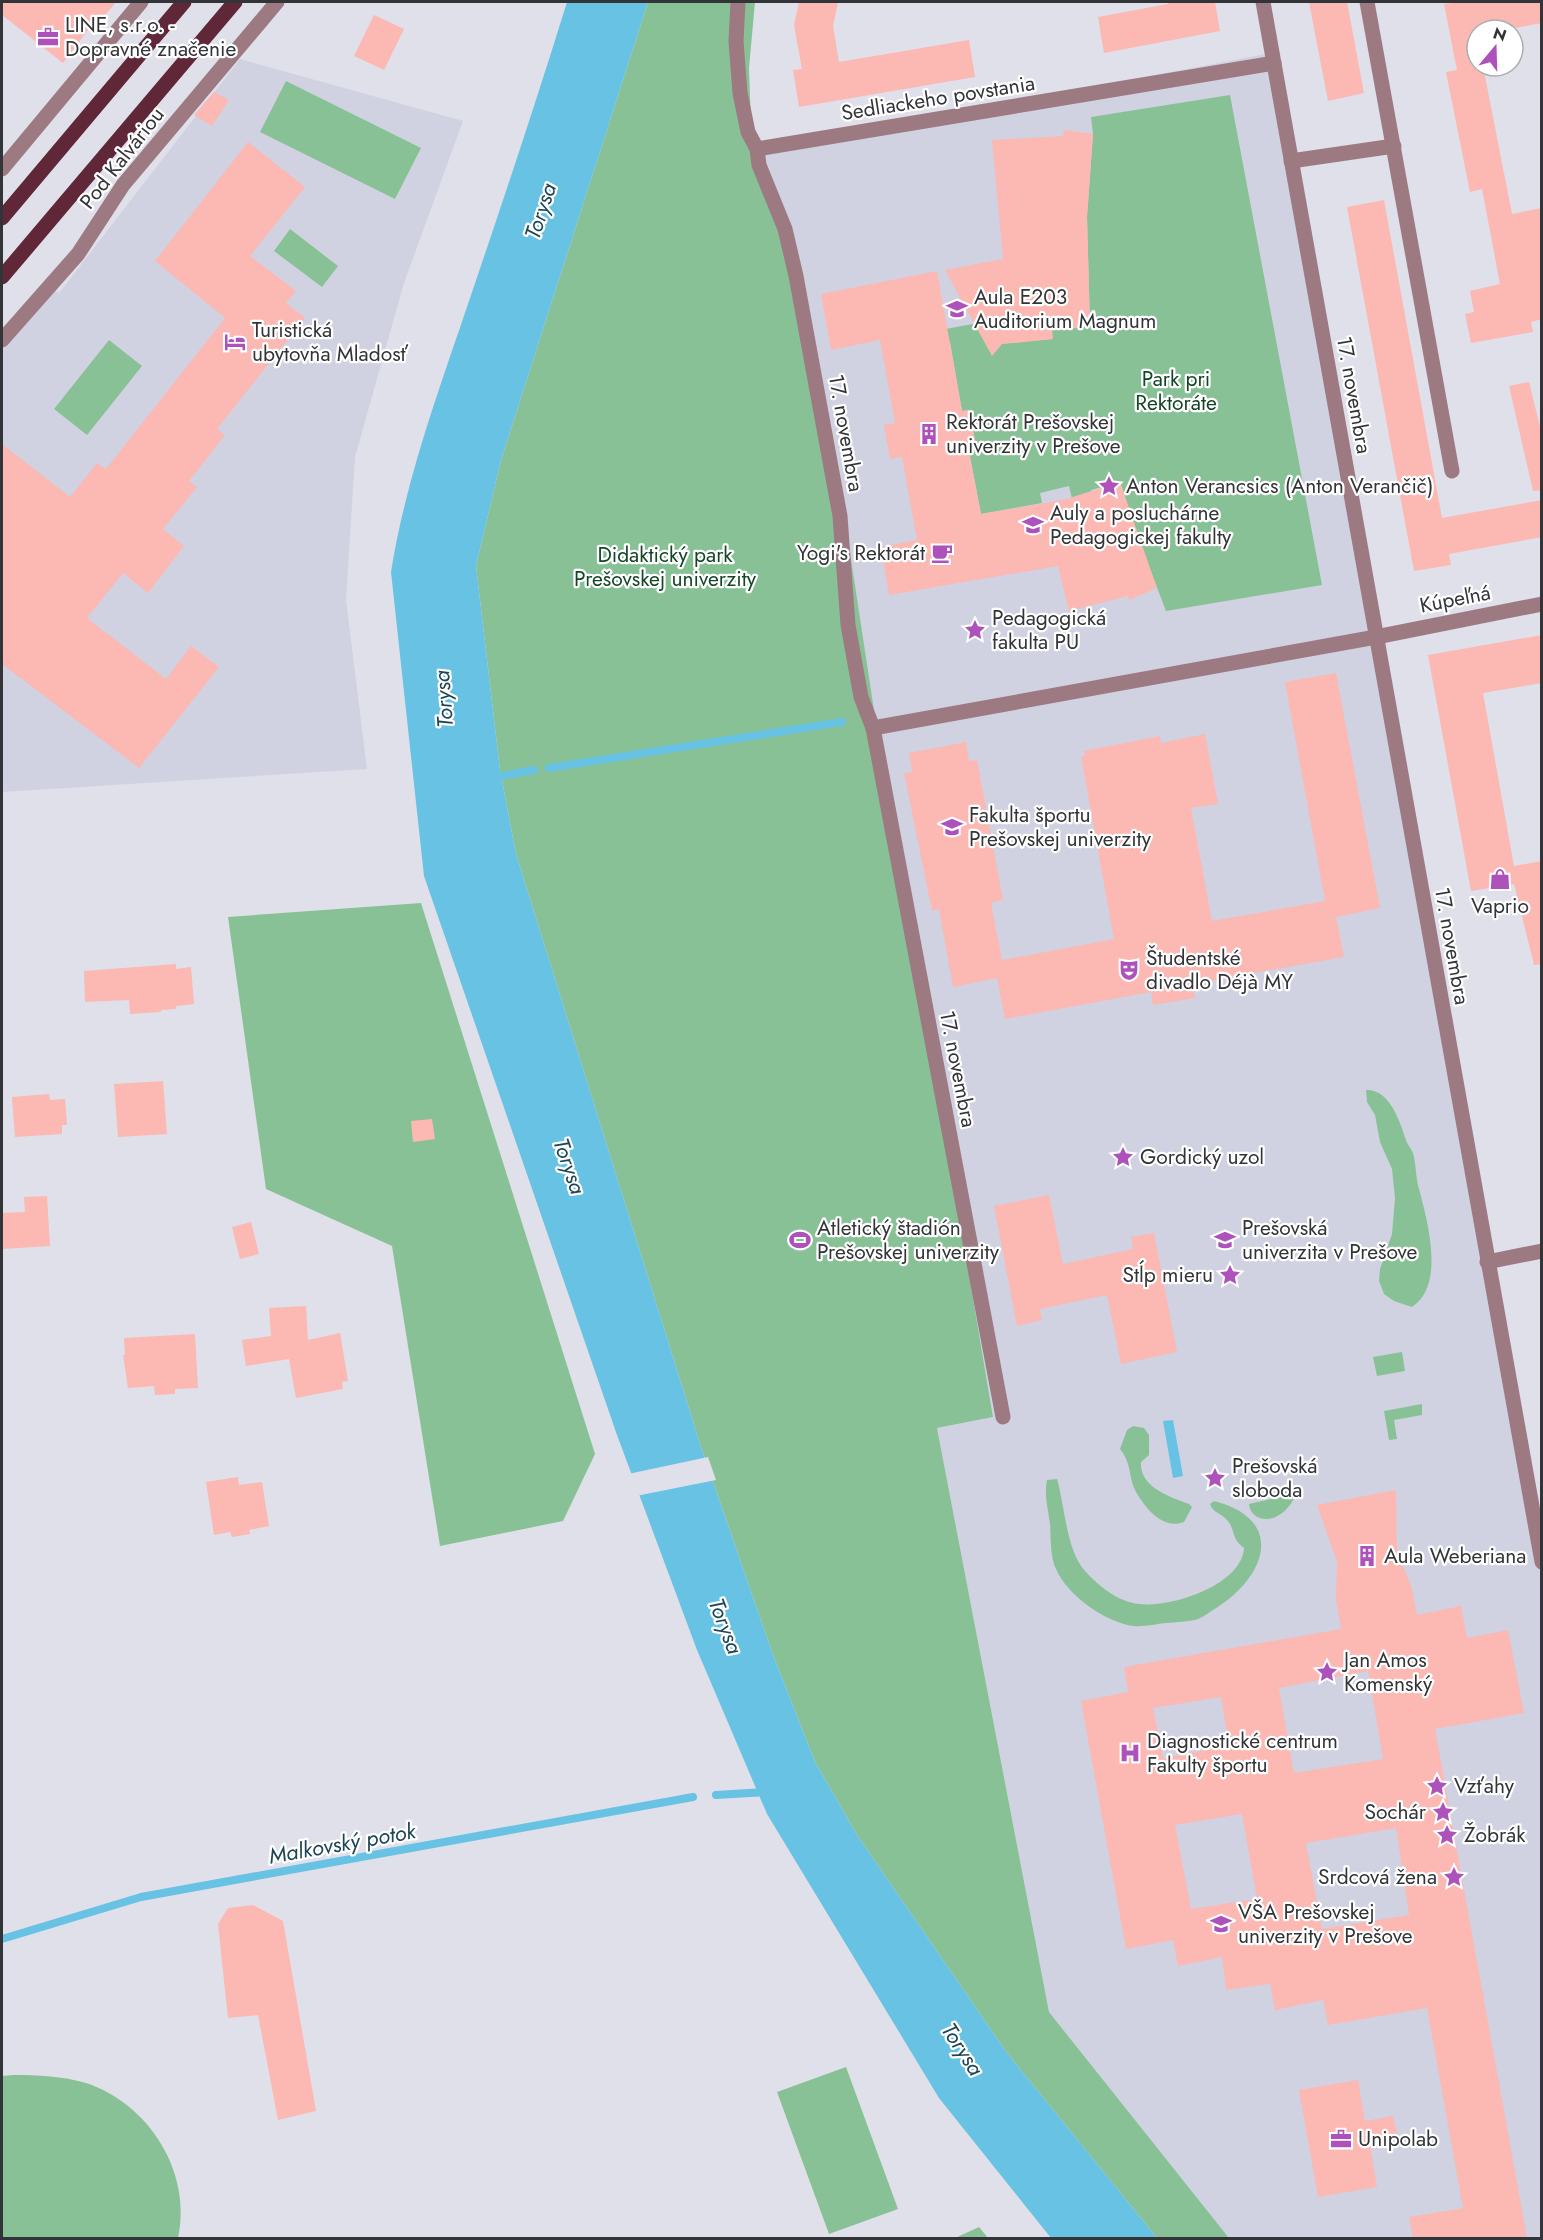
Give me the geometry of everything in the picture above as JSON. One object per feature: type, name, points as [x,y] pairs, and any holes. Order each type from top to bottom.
[{"type":"main road","points":[[2,218],[184,2]]},
{"type":"main road","name":"Pod Kalváriou","points":[[2,277],[235,2]]},
{"type":"street","points":[[2,169],[141,2]]},
{"type":"street","name":"Pod Kalváriou","points":[[2,340],[78,254],[123,185],[277,2]]},
{"type":"street","points":[[738,2],[736,41],[740,93],[748,132],[757,148]]},
{"type":"street","name":"17. novembra","points":[[1263,2],[1542,1562]]},
{"type":"street","points":[[1367,2],[1452,471]]},
{"type":"street","name":"Sedliackeho povstania","points":[[757,148],[1274,63]]},
{"type":"street","points":[[1291,161],[1394,146]]},
{"type":"street","name":"17. novembra","points":[[757,148],[759,165],[785,229],[796,276],[840,516],[848,625],[861,697],[873,728],[1002,1417]]},
{"type":"street","name":"Kúpeľná","points":[[1376,637],[1542,604]]},
{"type":"street","points":[[873,728],[1376,637]]},
{"type":"street","points":[[1487,1262],[1542,1251]]},
{"type":"shaded area","name":"Prešovská univerzita v Prešove","points":[[1270,53],[1541,1536],[1541,2238],[1229,2238],[1049,2012],[937,1428],[993,1417],[932,1063],[752,153]]},
{"type":"shaded area","points":[[240,59],[463,121],[404,283],[355,457],[346,600],[367,769],[2,792],[2,340],[48,288],[59,293]]},
{"type":"green space","name":"Didaktický park Prešovskej univerzity","points":[[648,2],[755,2],[749,68],[752,153],[775,190],[842,500],[877,730],[993,1417],[937,1428],[1049,2012],[1229,2238],[1157,2238],[1007,2053],[857,1835],[815,1762],[773,1655],[702,1450],[516,854],[500,770],[476,566],[501,460]]},
{"type":"green space","points":[[286,81],[421,148],[395,199],[260,132]]},
{"type":"green space","name":"Park pri Rektoráte","points":[[1230,95],[1322,585],[1166,611],[1120,482],[1091,490],[1093,497],[1073,503],[1069,486],[1040,493],[1042,503],[981,514],[968,446],[976,445],[969,410],[962,411],[950,342],[940,330],[984,322],[987,347],[991,352],[998,349],[999,344],[1052,339],[1052,330],[1090,326],[1087,217],[1093,134],[1091,117]]},
{"type":"green space","points":[[290,229],[338,266],[322,287],[274,251]]},
{"type":"green space","points":[[109,340],[142,366],[87,435],[54,409]]},
{"type":"green space","points":[[421,903],[595,1454],[563,1521],[440,1546],[392,1246],[266,1189],[228,917]]},
{"type":"green space","points":[[1366,1090],[1382,1095],[1388,1101],[1413,1152],[1429,1234],[1431,1268],[1429,1284],[1422,1297],[1412,1307],[1394,1301],[1384,1294],[1379,1281],[1380,1269],[1392,1234],[1395,1198],[1392,1169],[1380,1142],[1375,1115],[1367,1102]]},
{"type":"green space","points":[[1402,1352],[1405,1371],[1377,1376],[1373,1357]]},
{"type":"green space","points":[[1422,1404],[1422,1415],[1394,1420],[1397,1439],[1389,1440],[1384,1411]]},
{"type":"green space","points":[[1133,1426],[1144,1428],[1149,1435],[1149,1455],[1141,1462],[1145,1478],[1157,1490],[1192,1507],[1184,1522],[1176,1524],[1162,1521],[1150,1511],[1136,1492],[1124,1454],[1120,1449],[1127,1430]]},
{"type":"green space","points":[[1057,1479],[1070,1540],[1079,1562],[1096,1582],[1124,1600],[1131,1603],[1153,1604],[1186,1598],[1218,1583],[1231,1573],[1240,1561],[1244,1548],[1235,1537],[1227,1520],[1211,1507],[1210,1504],[1214,1501],[1237,1510],[1252,1522],[1260,1536],[1261,1551],[1256,1567],[1246,1583],[1231,1597],[1198,1619],[1138,1626],[1123,1624],[1100,1614],[1078,1598],[1061,1579],[1054,1564],[1046,1491],[1047,1480]]},
{"type":"green space","points":[[1290,1488],[1297,1491],[1294,1498],[1285,1510],[1275,1517],[1260,1518],[1250,1509],[1249,1504],[1275,1498]]},
{"type":"green space","points":[[846,2067],[898,2209],[829,2234],[777,2092]]},
{"type":"green space","points":[[2,2076],[50,2076],[86,2083],[109,2093],[129,2107],[161,2144],[172,2165],[181,2213],[178,2238],[2,2238]]},
{"type":"green space","points":[[979,2227],[988,2238],[955,2238]]},
{"type":"water","name":"Torysa","points":[[567,2],[648,2],[501,460],[476,566],[500,770],[516,854],[702,1450],[773,1655],[815,1762],[857,1835],[1007,2053],[1157,2238],[1051,2238],[939,2098],[767,1814],[697,1650],[617,1435],[424,876],[391,572],[405,503],[424,435]]},
{"type":"water","points":[[1173,1420],[1183,1476],[1173,1478],[1163,1421]]},
{"type":"pier","points":[[708,1457],[716,1480],[636,1496],[628,1474]]},
{"type":"building","points":[[2,2],[116,2],[97,25],[94,22],[63,63],[2,15]]},
{"type":"building","points":[[799,2],[838,2],[833,26],[839,62],[969,40],[975,77],[799,107],[793,70],[802,69],[794,25]]},
{"type":"building","points":[[1168,2],[1215,2],[1220,31],[1104,53],[1098,17],[1168,4]]},
{"type":"building","points":[[1309,2],[1347,2],[1364,93],[1328,101]]},
{"type":"building","points":[[1542,2],[1542,23],[1525,26],[1525,18],[1465,18],[1465,78],[1485,78],[1512,214],[1542,208],[1542,319],[1531,322],[1533,332],[1471,343],[1465,314],[1474,312],[1470,291],[1500,284],[1482,189],[1470,192],[1446,72],[1457,70],[1444,4]]},
{"type":"building","points":[[374,15],[404,29],[384,70],[354,56]]},
{"type":"building","points":[[214,92],[229,100],[212,126],[194,115]]},
{"type":"building","points":[[1064,130],[1093,134],[1087,217],[1090,327],[1052,330],[1053,339],[1002,344],[992,356],[945,270],[1003,259],[992,140],[1063,136]]},
{"type":"building","points":[[248,142],[305,187],[250,256],[296,291],[286,303],[305,318],[217,429],[225,435],[189,481],[197,487],[163,529],[184,546],[148,593],[123,573],[87,618],[166,679],[191,646],[219,667],[139,768],[2,664],[2,444],[70,497],[97,463],[106,469],[225,318],[155,261]]},
{"type":"building","points":[[1384,200],[1442,518],[1542,500],[1542,537],[1449,554],[1451,565],[1414,571],[1347,207]]},
{"type":"building","name":"Rektorát Prešovskej univerzity v Prešove","points":[[937,271],[962,411],[969,410],[976,445],[968,447],[981,514],[1063,500],[1120,482],[1157,588],[1129,600],[1128,596],[1069,611],[1058,566],[889,595],[881,547],[917,540],[902,457],[890,459],[884,425],[895,423],[880,340],[831,350],[821,294]]},
{"type":"building","points":[[1529,382],[1542,435],[1542,490],[1533,491],[1509,386]]},
{"type":"building","points":[[1542,635],[1542,683],[1483,693],[1514,866],[1542,861],[1542,964],[1534,965],[1514,884],[1471,891],[1428,655]]},
{"type":"building","points":[[1336,673],[1380,908],[1336,917],[1344,957],[1192,984],[1195,998],[1153,1005],[1151,992],[1005,1019],[997,978],[953,987],[939,909],[932,911],[904,773],[912,772],[909,753],[966,742],[969,761],[977,760],[1003,900],[991,903],[1002,960],[1114,939],[1081,756],[1085,756],[1084,751],[1160,736],[1161,743],[1205,734],[1218,804],[1191,808],[1212,921],[1325,901],[1285,682]]},
{"type":"building","points":[[176,964],[176,969],[191,967],[194,1004],[176,1006],[176,1009],[161,1010],[161,1012],[130,1014],[129,1000],[85,1002],[84,971]]},
{"type":"building","points":[[163,1081],[167,1134],[118,1137],[114,1084]]},
{"type":"building","points":[[49,1094],[50,1100],[65,1099],[67,1125],[62,1125],[62,1134],[15,1137],[12,1097]]},
{"type":"building","points":[[432,1119],[435,1139],[413,1142],[411,1121]]},
{"type":"building","points":[[1049,1195],[1063,1264],[1133,1249],[1131,1237],[1154,1233],[1177,1352],[1121,1364],[1107,1295],[1040,1309],[1042,1320],[1017,1326],[994,1206]]},
{"type":"building","points":[[47,1196],[50,1246],[2,1249],[2,1213],[25,1212],[24,1197]]},
{"type":"building","points":[[251,1222],[259,1254],[240,1259],[232,1227]]},
{"type":"building","points":[[306,1306],[308,1340],[340,1333],[348,1381],[342,1382],[343,1389],[296,1398],[289,1359],[246,1366],[242,1340],[271,1336],[269,1308]]},
{"type":"building","points":[[195,1334],[198,1388],[175,1389],[175,1394],[155,1395],[154,1386],[128,1388],[123,1355],[125,1355],[124,1338]]},
{"type":"building","points":[[238,1477],[239,1485],[262,1482],[269,1526],[249,1530],[250,1534],[232,1537],[230,1532],[214,1535],[206,1482]]},
{"type":"building","name":"VŠA Prešovskej univerzity v Prešove","points":[[1396,1490],[1397,1550],[1412,1589],[1417,1615],[1461,1606],[1467,1638],[1508,1630],[1524,1713],[1435,1729],[1527,2238],[1413,2238],[1409,2217],[1463,2208],[1427,2008],[1328,2025],[1323,2000],[1275,2010],[1270,1984],[1226,1990],[1222,1957],[1178,1966],[1173,1940],[1126,1949],[1081,1701],[1128,1692],[1124,1667],[1341,1629],[1336,1600],[1337,1562],[1317,1505]],"holes":[[[1368,1671],[1383,1759],[1294,1773],[1279,1688]],[[1221,1697],[1229,1746],[1163,1758],[1153,1708]],[[1242,1814],[1257,1899],[1191,1909],[1175,1825]],[[1396,1828],[1409,1915],[1322,1929],[1306,1843]]]},
{"type":"building","points":[[253,1905],[283,1921],[316,2111],[278,2120],[258,2015],[228,2018],[218,1924],[228,1908]]},
{"type":"building","name":"Unipolab","points":[[1358,2080],[1365,2121],[1393,2116],[1397,2134],[1369,2140],[1377,2187],[1318,2197],[1299,2090]]},
{"type":"waterway","points":[[549,768],[842,722]]},
{"type":"waterway","points":[[491,778],[534,770]]},
{"type":"waterway","name":"Malkovský potok","points":[[716,1795],[766,1792]]},
{"type":"waterway","name":"Malkovský potok","points":[[2,1939],[141,1897],[693,1797]]},
{"type":"place","name":"LINE, s.r.o. - Dopravné značenie","points":[[48,37]]},
{"type":"place","name":"Aula E203 Auditorium Magnum","points":[[957,309]]},
{"type":"place","name":"Turistická ubytovňa Mladosť","points":[[235,342]]},
{"type":"place","name":"Rektorát Prešovskej univerzity v Prešove","points":[[929,434]]},
{"type":"place","name":"Anton Verancsics (Anton Verančič)","points":[[1109,486]]},
{"type":"place","name":"Auly a posluchárne Pedagogickej fakulty","points":[[1033,525]]},
{"type":"place","name":"Yogi's Rektorát","points":[[942,553]]},
{"type":"place","name":"Pedagogická fakulta PU","points":[[975,630]]},
{"type":"place","name":"Fakulta športu Prešovskej univerzity","points":[[952,827]]},
{"type":"place","name":"Vaprio","points":[[1500,879]]},
{"type":"place","name":"Študentské divadlo Déjà MY","points":[[1129,970]]},
{"type":"place","name":"Gordický uzol","points":[[1123,1157]]},
{"type":"place","name":"Atletický štadión Prešovskej univerzity","points":[[800,1240]]},
{"type":"place","name":"Prešovská univerzita v Prešove","points":[[1225,1240]]},
{"type":"place","name":"Stĺp mieru","points":[[1230,1275]]},
{"type":"place","name":"Prešovská sloboda","points":[[1215,1478]]},
{"type":"place","name":"Aula Weberiana","points":[[1367,1556]]},
{"type":"place","name":"Jan Amos Komenský","points":[[1327,1672]]},
{"type":"place","name":"Diagnostické centrum Fakulty športu","points":[[1130,1753]]},
{"type":"place","name":"Vzťahy","points":[[1437,1786]]},
{"type":"place","name":"Sochár","points":[[1443,1812]]},
{"type":"place","name":"Žobrák","points":[[1447,1835]]},
{"type":"place","name":"Srdcová žena","points":[[1454,1877]]},
{"type":"place","name":"VŠA Prešovskej univerzity v Prešove","points":[[1221,1924]]},
{"type":"place","name":"Unipolab","points":[[1341,2139]]}]
